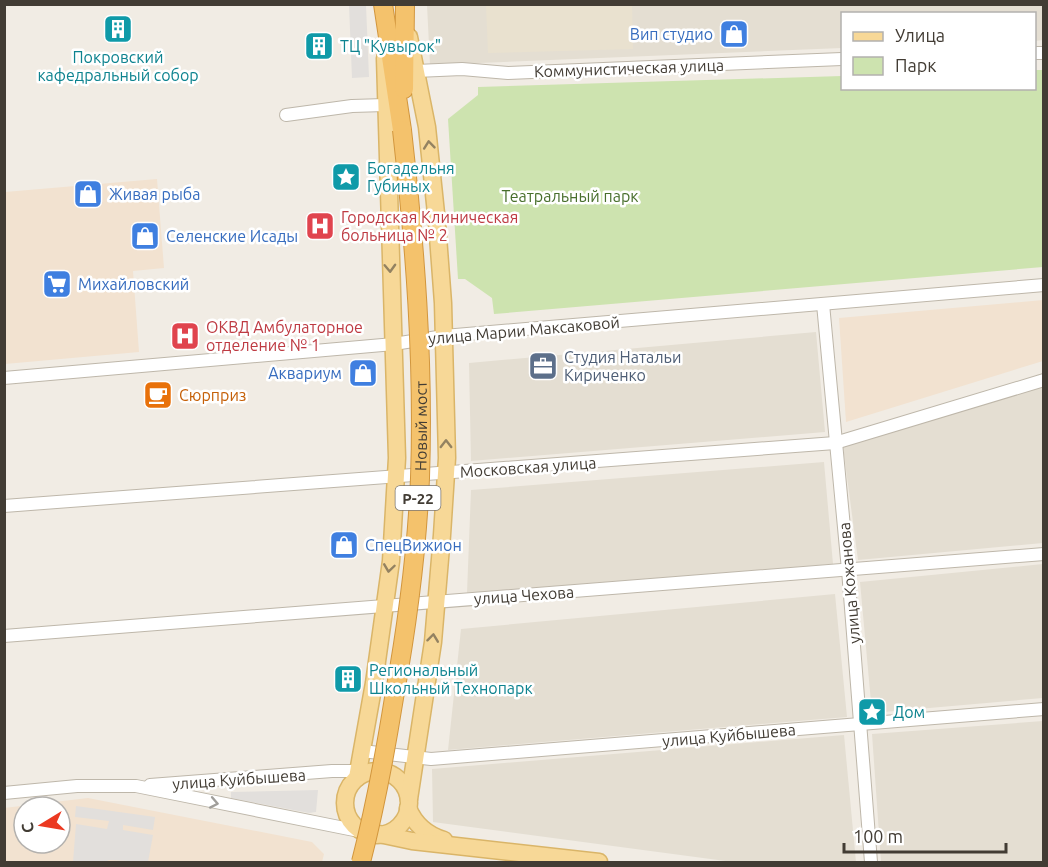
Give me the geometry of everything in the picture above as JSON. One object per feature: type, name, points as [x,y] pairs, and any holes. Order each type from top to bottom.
[{"type":"highway","points":[[383,4],[402,130]]},
{"type":"highway","points":[[402,130],[406,13]]},
{"type":"highway","name":"Новый мост","points":[[361,862],[377,802],[405,638],[415,552],[420,479],[419,314],[402,130]]},
{"type":"main road","points":[[374,834],[389,832],[398,826],[405,818],[408,804],[436,602],[446,474],[444,336],[436,213],[427,127],[406,13]]},
{"type":"main road","points":[[385,24],[397,458],[391,561],[358,774],[346,795],[347,814],[360,830],[374,834],[412,841],[599,862]]},
{"type":"main road","points":[[358,774],[377,771],[396,778],[406,791],[412,818],[419,827],[439,838],[460,845]]},
{"type":"street","name":"Коммунистическая улица","points":[[416,71],[462,69],[508,73],[841,59]]},
{"type":"street","points":[[286,115],[352,106],[386,105]]},
{"type":"street","name":"улица Марии Максаковой","points":[[4,378],[394,344],[444,336],[1044,285]]},
{"type":"street","name":"улица Кожанова","points":[[823,304],[848,570],[871,862]]},
{"type":"street","name":"Московская улица","points":[[4,506],[835,443],[1044,380]]},
{"type":"street","name":"улица Чехова","points":[[4,636],[1044,554]]},
{"type":"street","name":"улица Куйбышева","points":[[362,751],[430,759],[1044,709]]},
{"type":"street","name":"улица Куйбышева","points":[[136,786],[358,774]]},
{"type":"street","points":[[4,792],[77,786],[136,786],[374,834]]},
{"type":"shaded area","points":[[349,5],[366,5],[369,77],[352,78]]},
{"type":"shaded area","points":[[427,5],[1043,5],[1043,40],[1036,41],[1036,12],[841,12],[841,48],[430,65]]},
{"type":"shaded area","points":[[486,5],[632,5],[633,49],[488,53]]},
{"type":"shaded area","points":[[157,179],[164,268],[133,271],[139,352],[5,364],[5,192]]},
{"type":"shaded area","points":[[1043,300],[1043,361],[846,422],[839,318]]},
{"type":"shaded area","points":[[816,332],[825,432],[471,461],[469,363]]},
{"type":"shaded area","points":[[1043,385],[1043,543],[858,560],[843,447]]},
{"type":"shaded area","points":[[824,462],[833,564],[467,593],[471,490]]},
{"type":"shaded area","points":[[1043,564],[1043,698],[872,713],[860,582]]},
{"type":"shaded area","points":[[835,594],[847,717],[448,750],[461,629]]},
{"type":"shaded area","points":[[1043,721],[1043,862],[881,862],[872,734]]},
{"type":"shaded area","points":[[844,735],[856,862],[733,862],[433,822],[432,769]]},
{"type":"shaded area","points":[[318,790],[316,812],[309,813],[231,798],[231,792]]},
{"type":"shaded area","points":[[88,798],[312,842],[324,854],[322,862],[5,862],[4,808],[12,807],[12,855],[72,855],[72,800]]},
{"type":"shaded area","points":[[76,806],[155,817],[153,830],[123,825],[123,830],[153,835],[148,862],[109,860],[73,862],[76,824],[107,829],[109,821],[75,817]]},
{"type":"green space","name":"Театральный парк","points":[[1036,70],[1044,70],[1043,267],[494,314],[492,298],[465,279],[458,279],[448,119],[478,95],[478,87],[841,76],[841,90],[1036,90]]},
{"type":"place","name":"Покровский кафедральный собор","points":[[118,29]]},
{"type":"place","name":"Вип студио","points":[[734,34]]},
{"type":"place","name":"ТЦ \"Кувырок\"","points":[[319,46]]},
{"type":"place","name":"Богадельня Губиных","points":[[346,177]]},
{"type":"place","name":"Живая рыба","points":[[88,194]]},
{"type":"place","name":"Городская Клиническая больница № 2","points":[[320,226]]},
{"type":"place","name":"Селенские Исады","points":[[145,236]]},
{"type":"place","name":"Михайловский","points":[[57,284]]},
{"type":"place","name":"ОКВД Амбулаторное отделение № 1","points":[[185,336]]},
{"type":"place","name":"Студия Натальи Кириченко","points":[[543,366]]},
{"type":"place","name":"Аквариум","points":[[363,373]]},
{"type":"place","name":"Сюрприз","points":[[158,395]]},
{"type":"place","name":"СпецВижион","points":[[344,545]]},
{"type":"place","name":"Региональный Школьный Технопарк","points":[[348,679]]},
{"type":"place","name":"Дом","points":[[872,712]]}]
